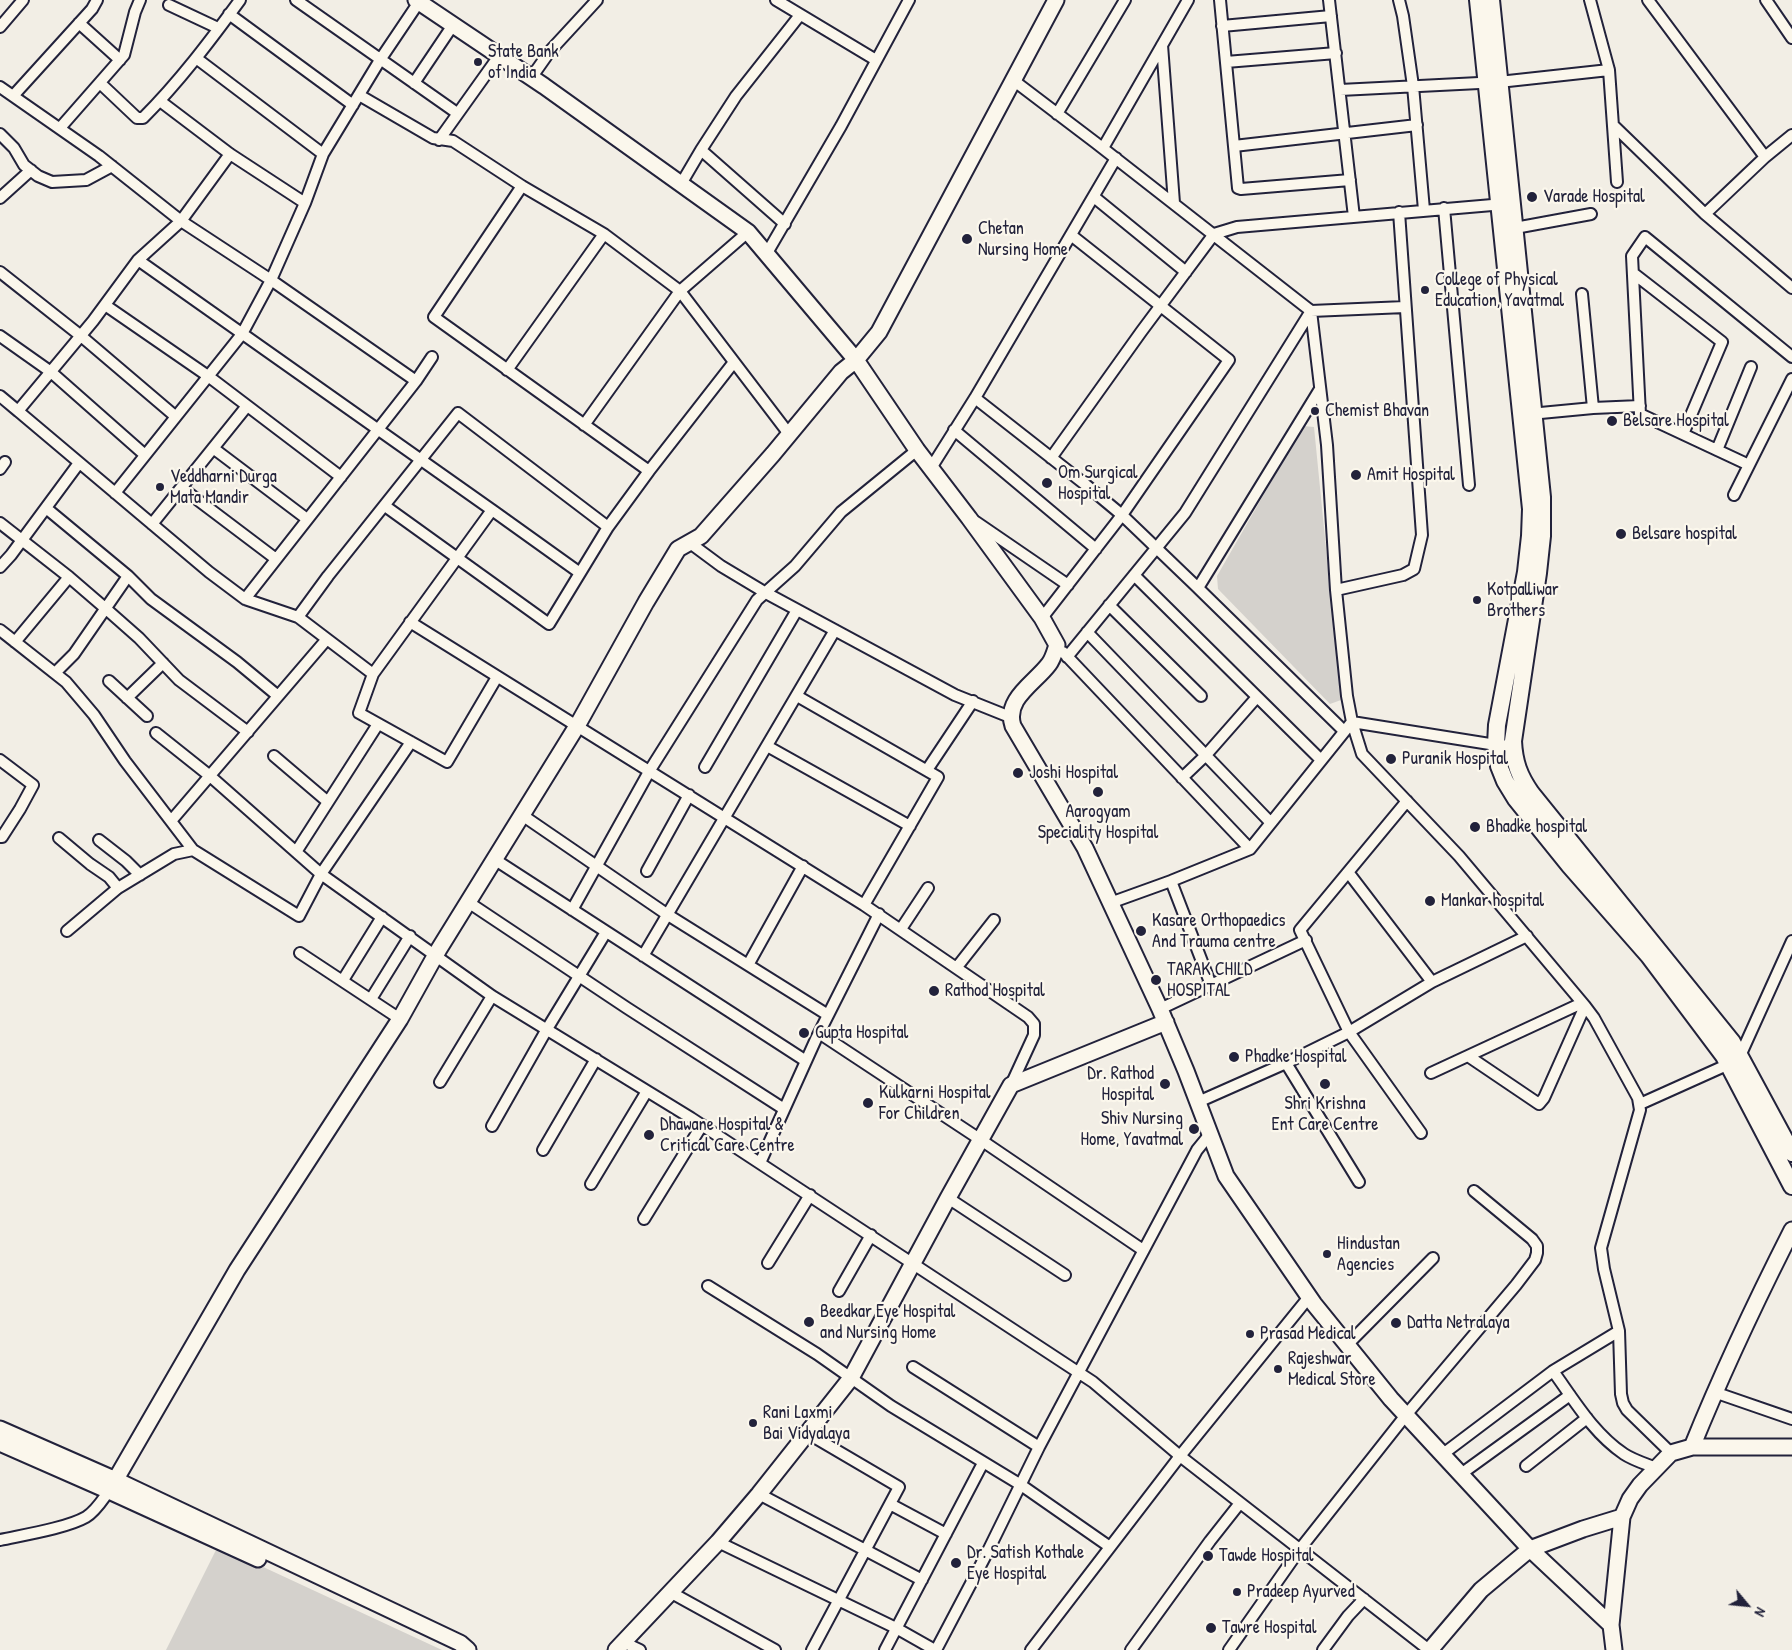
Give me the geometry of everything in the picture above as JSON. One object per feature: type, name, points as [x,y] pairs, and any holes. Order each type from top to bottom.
[{"type":"main road","points":[[1478,0],[1493,82]]},
{"type":"main road","points":[[1491,0],[1493,82],[1505,204],[1527,415],[1542,497],[1542,536],[1538,573],[1513,746],[1516,766],[1531,793],[1720,1028],[1792,1186]]},
{"type":"main road","points":[[1505,204],[1515,228],[1531,509],[1526,572],[1497,726],[1496,745],[1499,766],[1516,799],[1570,866],[1649,956],[1734,1060],[1792,1153]]},
{"type":"street","points":[[0,27],[23,0]]},
{"type":"street","points":[[13,96],[92,9],[97,0]]},
{"type":"street","points":[[60,128],[120,60],[127,49],[131,26],[140,0]]},
{"type":"street","points":[[100,82],[140,119],[143,118],[196,58],[240,0]]},
{"type":"street","points":[[296,0],[457,114]]},
{"type":"street","points":[[531,78],[550,51],[596,0]]},
{"type":"street","points":[[776,0],[876,60]]},
{"type":"street","points":[[767,253],[785,224],[908,0]]},
{"type":"street","points":[[0,1540],[72,1523],[86,1517],[93,1512],[112,1485],[237,1270],[400,1019],[468,902],[577,726],[646,602],[678,549],[701,536],[841,372],[856,360],[879,332],[1056,0]]},
{"type":"street","points":[[1058,114],[1125,0]]},
{"type":"street","points":[[1103,148],[1188,0]]},
{"type":"street","points":[[1220,0],[1237,183],[1240,189],[1350,180]]},
{"type":"street","points":[[1329,0],[1354,217]]},
{"type":"street","points":[[1399,0],[1413,86],[1424,210]]},
{"type":"street","points":[[1590,0],[1609,70],[1617,182]]},
{"type":"street","points":[[1648,0],[1765,157]]},
{"type":"street","points":[[1766,0],[1792,38]]},
{"type":"street","points":[[115,492],[242,334],[271,280],[305,203],[323,154],[417,1],[531,78],[748,232],[856,360],[917,450],[1042,618],[1062,651],[1250,849]]},
{"type":"street","points":[[169,6],[218,28]]},
{"type":"street","points":[[229,14],[353,105]]},
{"type":"street","points":[[681,184],[736,96],[800,14]]},
{"type":"street","points":[[1222,26],[1331,16]]},
{"type":"street","points":[[79,23],[120,60]]},
{"type":"street","points":[[414,83],[453,25]]},
{"type":"street","points":[[1162,46],[1174,203]]},
{"type":"street","points":[[1226,62],[1336,53]]},
{"type":"street","points":[[439,140],[499,56]]},
{"type":"street","points":[[196,58],[323,154]]},
{"type":"street","points":[[1340,90],[1493,82],[1609,70]]},
{"type":"street","points":[[1013,80],[1311,311],[1405,307]]},
{"type":"street","points":[[0,87],[112,166],[181,221],[271,280],[416,381]]},
{"type":"street","points":[[359,95],[433,138],[452,142],[604,234],[680,291],[790,434]]},
{"type":"street","points":[[160,101],[230,154],[305,203]]},
{"type":"street","points":[[1234,146],[1416,125]]},
{"type":"street","points":[[1613,125],[1705,214],[1792,288]]},
{"type":"street","points":[[0,134],[14,148],[24,165],[52,182],[86,180],[112,166]]},
{"type":"street","points":[[1705,214],[1765,157],[1792,135]]},
{"type":"street","points":[[701,150],[785,224]]},
{"type":"street","points":[[18,411],[105,306],[138,260],[181,221],[230,154]]},
{"type":"street","points":[[931,468],[975,398],[1116,158]]},
{"type":"street","points":[[0,198],[31,170]]},
{"type":"street","points":[[522,186],[434,317],[649,471]]},
{"type":"street","points":[[1094,197],[1186,272]]},
{"type":"street","points":[[1052,458],[1214,234],[1237,227],[1505,204]]},
{"type":"street","points":[[1444,208],[1468,485]]},
{"type":"street","points":[[1336,590],[1403,576],[1414,569],[1422,535],[1399,212]]},
{"type":"street","points":[[1515,228],[1591,214]]},
{"type":"street","points":[[584,425],[680,291],[748,232]]},
{"type":"street","points":[[507,370],[604,234]]},
{"type":"street","points":[[1042,618],[1122,515],[1229,360],[1071,236]]},
{"type":"street","points":[[1749,465],[1640,414],[1632,256],[1645,237],[1792,357]]},
{"type":"street","points":[[138,260],[580,573]]},
{"type":"street","points":[[0,272],[81,336],[175,416]]},
{"type":"street","points":[[1633,273],[1722,342],[1683,434]]},
{"type":"street","points":[[1582,294],[1593,408]]},
{"type":"street","points":[[105,306],[208,376],[341,477]]},
{"type":"street","points":[[1311,311],[1327,445],[1336,590],[1347,696],[1352,722],[1362,754],[1459,856],[1583,1004],[1594,1018],[1640,1104],[1640,1110],[1601,1248],[1616,1334],[1623,1403],[1671,1453]]},
{"type":"street","points":[[1311,311],[1186,513],[1087,632],[1062,651],[1015,700],[1010,717],[1013,726],[1085,848],[1163,1016],[1226,1176],[1309,1297],[1391,1399],[1530,1549],[1610,1625]]},
{"type":"street","points":[[0,336],[51,372],[144,455]]},
{"type":"street","points":[[245,599],[416,381],[432,357]]},
{"type":"street","points":[[385,506],[550,624],[608,527],[734,362]]},
{"type":"street","points":[[1717,450],[1751,368]]},
{"type":"street","points":[[1734,495],[1792,379]]},
{"type":"street","points":[[1198,588],[1320,389]]},
{"type":"street","points":[[0,397],[209,572],[245,599],[298,617],[374,674]]},
{"type":"street","points":[[975,398],[1122,515],[1344,731]]},
{"type":"street","points":[[152,524],[248,406]]},
{"type":"street","points":[[1527,415],[1593,408],[1640,406]]},
{"type":"street","points":[[298,617],[328,576],[458,414],[608,527]]},
{"type":"street","points":[[954,430],[1096,549]]},
{"type":"street","points":[[213,448],[307,520]]},
{"type":"street","points":[[572,910],[650,770],[757,600],[795,566],[840,512],[917,450]]},
{"type":"street","points":[[0,567],[80,463]]},
{"type":"street","points":[[182,488],[276,559]]},
{"type":"street","points":[[46,508],[128,576],[151,599],[237,662],[278,696]]},
{"type":"street","points":[[492,510],[374,674],[359,713],[447,762],[498,677]]},
{"type":"street","points":[[969,518],[1068,585]]},
{"type":"street","points":[[0,523],[105,608],[139,638],[179,680],[248,732]]},
{"type":"street","points":[[690,543],[721,566],[766,593],[955,694],[1010,717]]},
{"type":"street","points":[[1134,575],[1321,760]]},
{"type":"street","points":[[55,673],[74,654],[128,576]]},
{"type":"street","points":[[15,642],[69,577]]},
{"type":"street","points":[[1109,605],[1201,696]]},
{"type":"street","points":[[705,767],[798,610]]},
{"type":"street","points":[[410,622],[879,914],[1028,1017],[1034,1024],[1034,1035],[1011,1085],[851,1378],[759,1494],[718,1542],[619,1646]]},
{"type":"street","points":[[0,630],[66,682],[94,716],[193,850],[299,916],[321,874],[411,742]]},
{"type":"street","points":[[643,956],[835,630]]},
{"type":"street","points":[[1087,632],[1271,822]]},
{"type":"street","points":[[171,821],[327,639]]},
{"type":"street","points":[[128,698],[163,663]]},
{"type":"street","points":[[109,681],[147,716]]},
{"type":"street","points":[[797,696],[927,770],[937,776],[938,779],[864,905]]},
{"type":"street","points":[[1182,778],[1206,755],[1257,697]]},
{"type":"street","points":[[927,770],[973,702]]},
{"type":"street","points":[[1352,722],[1496,745],[1513,746]]},
{"type":"street","points":[[1110,903],[1171,882],[1250,849],[1352,722]]},
{"type":"street","points":[[296,852],[378,724]]},
{"type":"street","points":[[156,733],[210,776],[321,874],[492,996],[760,1162],[1093,1382],[1180,1456],[1430,1650],[1481,1590],[1530,1549],[1590,1526],[1622,1517]]},
{"type":"street","points":[[767,746],[910,826]]},
{"type":"street","points":[[274,756],[328,802]]},
{"type":"street","points":[[0,760],[33,785],[20,809],[2,837],[0,837]]},
{"type":"street","points":[[646,871],[689,795]]},
{"type":"street","points":[[1407,801],[1300,930],[1350,1032],[1421,1133]]},
{"type":"street","points":[[522,815],[668,915],[828,1015]]},
{"type":"street","points":[[59,838],[109,878],[118,888]]},
{"type":"street","points":[[99,840],[140,875]]},
{"type":"street","points":[[67,931],[118,888],[174,854],[193,850]]},
{"type":"street","points":[[494,860],[806,1061]]},
{"type":"street","points":[[748,965],[802,866]]},
{"type":"street","points":[[1348,872],[1432,982]]},
{"type":"street","points":[[1171,882],[1211,985]]},
{"type":"street","points":[[901,929],[928,888]]},
{"type":"street","points":[[468,902],[578,976],[784,1109]]},
{"type":"street","points":[[760,1162],[819,1033],[879,914]]},
{"type":"street","points":[[343,980],[382,917]]},
{"type":"street","points":[[957,967],[994,920]]},
{"type":"street","points":[[492,1126],[546,1029],[606,932]]},
{"type":"street","points":[[371,999],[410,936]]},
{"type":"street","points":[[1198,1102],[1350,1032],[1432,982],[1527,936]]},
{"type":"street","points":[[1011,1085],[1163,1016],[1211,985],[1306,940]]},
{"type":"street","points":[[1640,1104],[1734,1060],[1792,941]]},
{"type":"street","points":[[300,953],[400,1019]]},
{"type":"street","points":[[440,1082],[492,996]]},
{"type":"street","points":[[1468,1056],[1539,1104],[1544,1098],[1583,1004]]},
{"type":"street","points":[[1431,1074],[1583,1004]]},
{"type":"street","points":[[819,1033],[1143,1250]]},
{"type":"street","points":[[543,1150],[596,1060]]},
{"type":"street","points":[[1286,1063],[1359,1182]]},
{"type":"street","points":[[590,1184],[648,1091]]},
{"type":"street","points":[[644,1219],[702,1125]]},
{"type":"street","points":[[718,1542],[896,1628],[935,1650],[1039,1447],[1196,1150],[1210,1134]]},
{"type":"street","points":[[1229,1650],[1300,1549],[1406,1415],[1535,1260],[1537,1246],[1532,1239],[1474,1191]]},
{"type":"street","points":[[768,1263],[810,1195]]},
{"type":"street","points":[[948,1198],[1064,1275]]},
{"type":"street","points":[[1692,1447],[1714,1392],[1752,1309],[1792,1230]]},
{"type":"street","points":[[838,1291],[871,1235]]},
{"type":"street","points":[[1347,1345],[1433,1258]]},
{"type":"street","points":[[708,1286],[818,1354],[891,1406],[1020,1485],[1110,1547]]},
{"type":"street","points":[[1031,1650],[1180,1456],[1309,1297]]},
{"type":"street","points":[[1443,1454],[1553,1371],[1616,1334]]},
{"type":"street","points":[[913,1367],[1039,1447]]},
{"type":"street","points":[[1553,1371],[1587,1418],[1608,1442],[1626,1455],[1656,1468]]},
{"type":"street","points":[[1714,1392],[1792,1419]]},
{"type":"street","points":[[1461,1474],[1570,1395]]},
{"type":"street","points":[[1526,1466],[1587,1418]]},
{"type":"street","points":[[0,1429],[452,1650]]},
{"type":"street","points":[[807,1433],[899,1487],[812,1650]]},
{"type":"street","points":[[0,1443],[112,1485],[460,1643],[468,1650]]},
{"type":"street","points":[[1612,1649],[1610,1625],[1622,1517],[1630,1499],[1656,1468],[1671,1453],[1692,1447],[1792,1447]]},
{"type":"street","points":[[885,1650],[983,1462]]},
{"type":"street","points":[[759,1494],[922,1580]]},
{"type":"street","points":[[1131,1650],[1240,1503]]},
{"type":"street","points":[[890,1504],[946,1534]]},
{"type":"street","points":[[670,1592],[775,1650]]},
{"type":"street","points":[[1323,1650],[1348,1616],[1364,1599]]},
{"type":"street","points":[[619,1646],[640,1650]]},
{"type":"shaded area","points":[[1303,426],[1314,427],[1341,700],[1330,704],[1218,589],[1217,576]]},
{"type":"shaded area","points":[[218,1546],[442,1650],[166,1650]]},
{"type":"place","name":"State Bank of India","points":[[478,62]]},
{"type":"place","name":"Varade Hospital","points":[[1532,197]]},
{"type":"place","name":"Chetan Nursing Home","points":[[967,239]]},
{"type":"place","name":"College of Physical Education, Yavatmal","points":[[1425,290]]},
{"type":"place","name":"Chemist Bhavan","points":[[1315,411]]},
{"type":"place","name":"Belsare Hospital","points":[[1612,421]]},
{"type":"place","name":"Amit Hospital","points":[[1356,475]]},
{"type":"place","name":"Om Surgical Hospital","points":[[1047,483]]},
{"type":"place","name":"Veddharni Durga Mata Mandir","points":[[160,487]]},
{"type":"place","name":"Belsare hospital","points":[[1621,534]]},
{"type":"place","name":"Kotpalliwar Brothers","points":[[1477,600]]},
{"type":"place","name":"Puranik Hospital","points":[[1391,759]]},
{"type":"place","name":"Joshi Hospital","points":[[1018,773]]},
{"type":"place","name":"Aarogyam Speciality Hospital","points":[[1098,792]]},
{"type":"place","name":"Bhadke hospital","points":[[1475,827]]},
{"type":"place","name":"Mankar hospital","points":[[1430,901]]},
{"type":"place","name":"Kasare Orthopaedics And Trauma centre","points":[[1141,931]]},
{"type":"place","name":"TARAK CHILD HOSPITAL","points":[[1156,980]]},
{"type":"place","name":"Rathod Hospital","points":[[934,991]]},
{"type":"place","name":"Gupta Hospital","points":[[804,1033]]},
{"type":"place","name":"Phadke Hospital","points":[[1234,1057]]},
{"type":"place","name":"Dr. Rathod Hospital","points":[[1165,1084]]},
{"type":"place","name":"Shri Krishna Ent Care Centre","points":[[1325,1084]]},
{"type":"place","name":"Kulkarni Hospital For Children","points":[[868,1103]]},
{"type":"place","name":"Shiv Nursing Home, Yavatmal","points":[[1194,1129]]},
{"type":"place","name":"Dhawane Hospital & Critical Care Centre","points":[[649,1135]]},
{"type":"place","name":"Hindustan Agencies","points":[[1327,1254]]},
{"type":"place","name":"Beedkar Eye Hospital and Nursing Home","points":[[809,1322]]},
{"type":"place","name":"Datta Netralaya","points":[[1396,1323]]},
{"type":"place","name":"Prasad Medical","points":[[1250,1334]]},
{"type":"place","name":"Rajeshwar Medical Store","points":[[1278,1369]]},
{"type":"place","name":"Rani Laxmi Bai Vidyalaya","points":[[753,1423]]},
{"type":"place","name":"Tawde Hospital","points":[[1208,1556]]},
{"type":"place","name":"Dr. Satish Kothale Eye Hospital","points":[[956,1563]]},
{"type":"place","name":"Pradeep Ayurved","points":[[1237,1592]]},
{"type":"place","name":"Tawre Hospital","points":[[1211,1628]]}]
